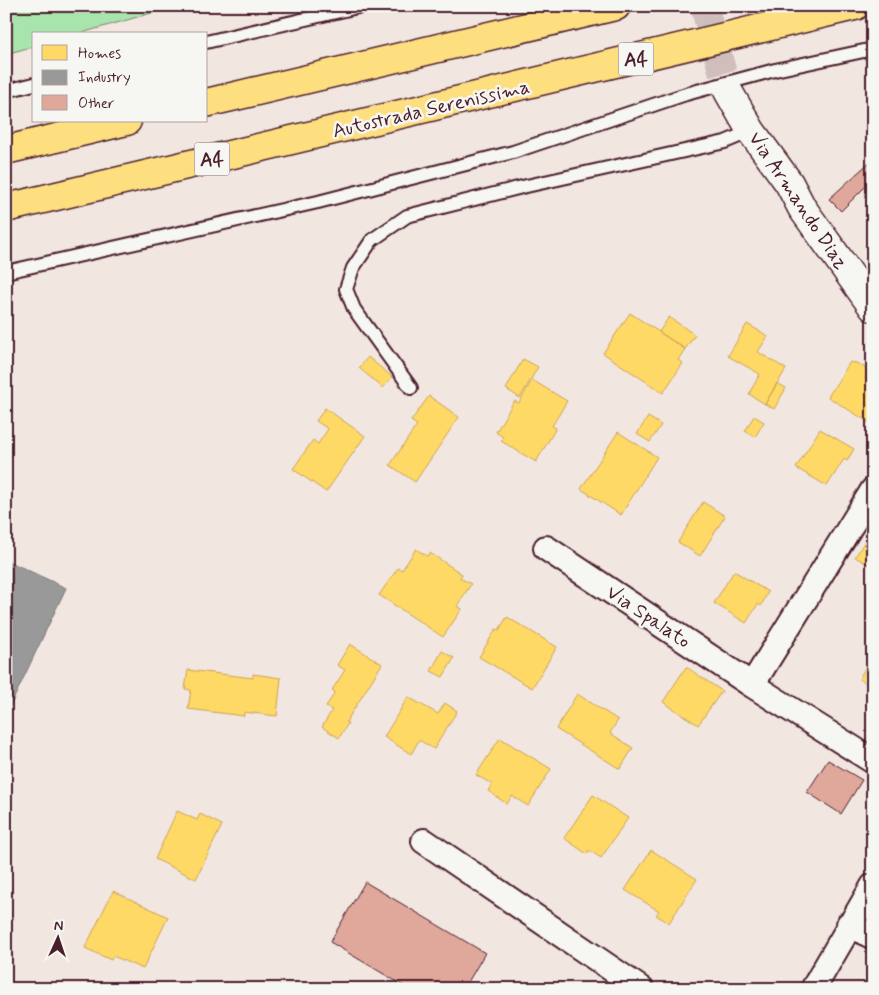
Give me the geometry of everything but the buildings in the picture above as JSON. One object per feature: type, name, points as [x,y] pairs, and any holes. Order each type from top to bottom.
[{"type":"highway","points":[[208,103],[616,6]]},
{"type":"highway","name":"Autostrada Serenissima","points":[[6,208],[855,6]]},
{"type":"highway","points":[[6,150],[123,122]]},
{"type":"street","name":"Via Armando Diaz","points":[[728,91],[751,131],[789,183],[802,208],[873,307]]},
{"type":"street","points":[[752,685],[873,490]]},
{"type":"street","name":"Via Spalato","points":[[546,548],[752,685],[873,761]]},
{"type":"street","points":[[424,840],[641,989]]},
{"type":"street","points":[[813,989],[849,924],[873,886]]},
{"type":"street","points":[[849,924],[873,937]]},
{"type":"lane","points":[[208,42],[362,6]]},
{"type":"lane","points":[[6,272],[318,202],[513,152],[686,94],[775,70],[873,50]]},
{"type":"lane","points":[[6,91],[32,84]]},
{"type":"lane","points":[[411,388],[354,309],[346,289],[353,268],[372,240],[406,216],[522,186],[725,142],[751,131]]},
{"type":"green space","points":[[6,6],[176,6],[85,32],[32,32],[32,47],[6,54]]},
{"type":"tunnel","points":[[704,6],[728,91]]}]
